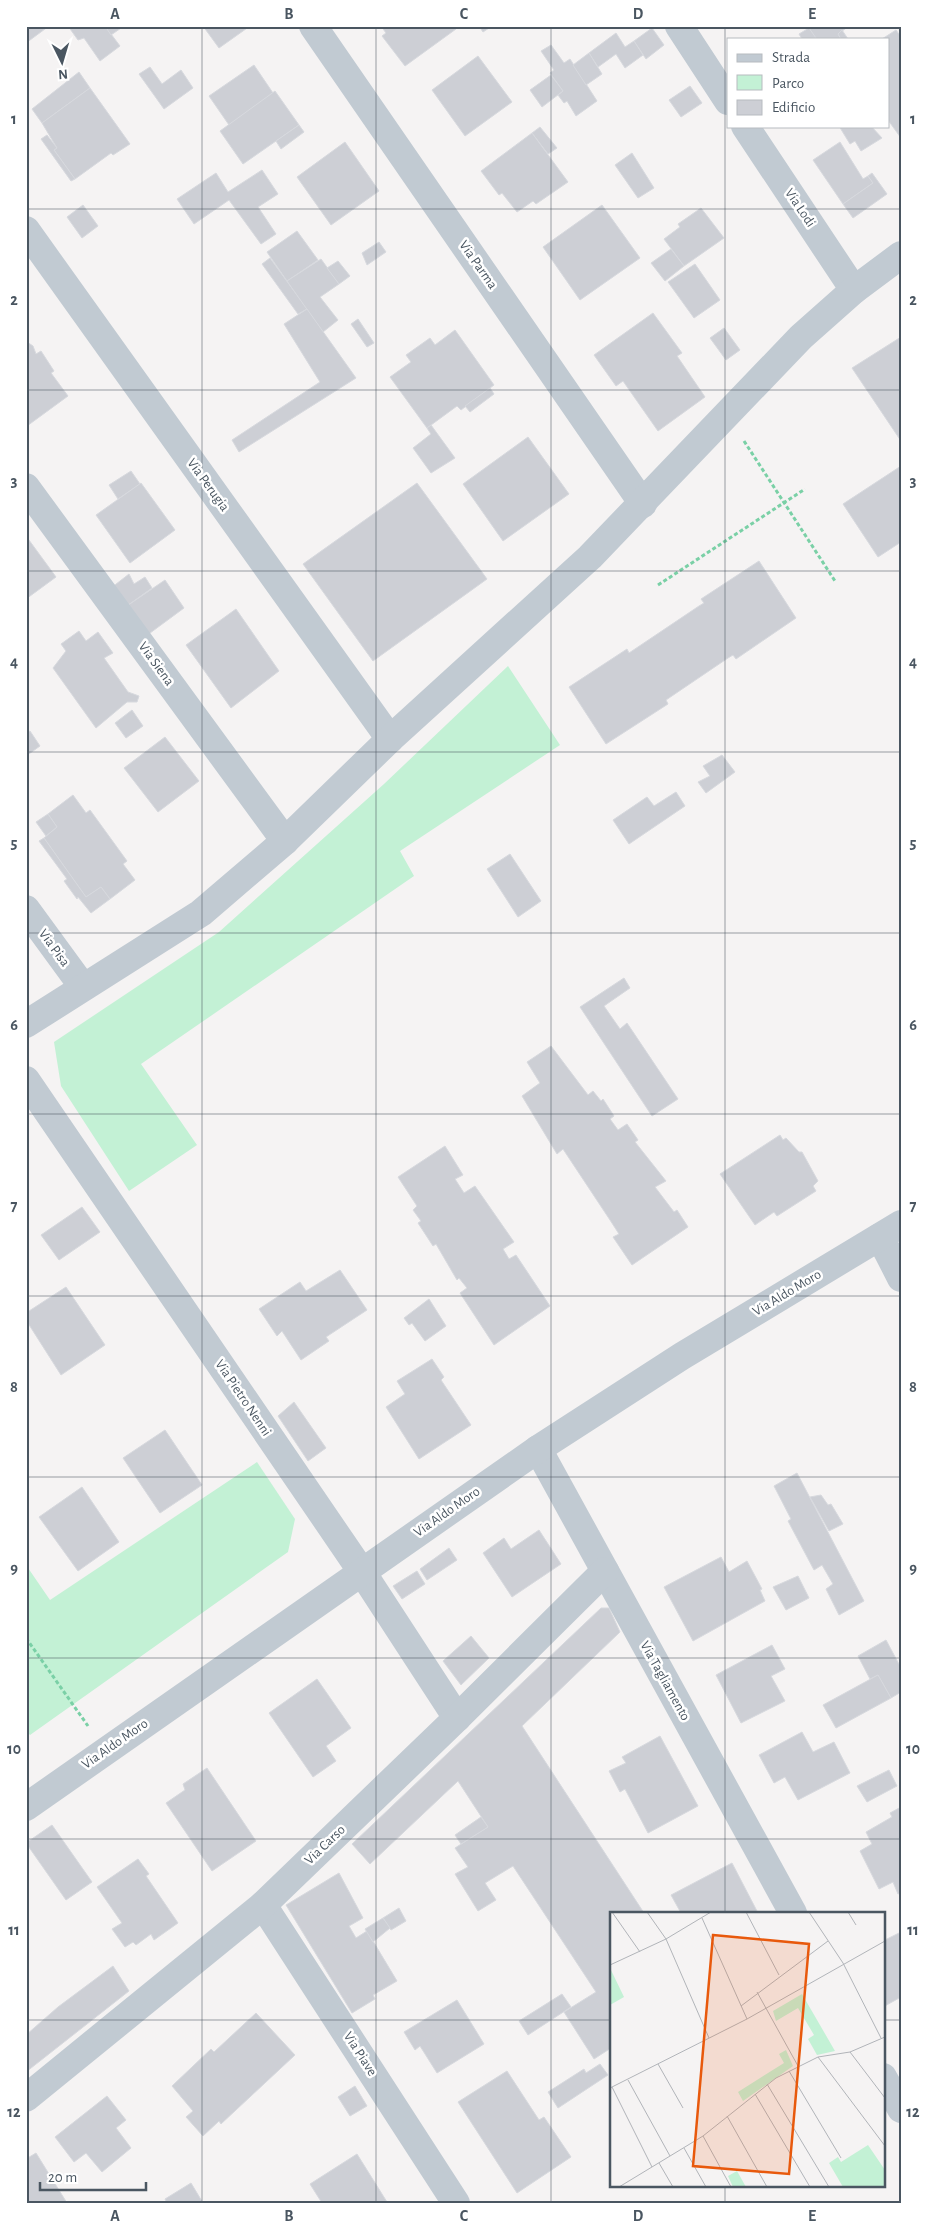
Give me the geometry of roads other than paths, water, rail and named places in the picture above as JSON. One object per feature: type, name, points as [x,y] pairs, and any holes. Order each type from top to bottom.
[{"type":"street","name":"Via Parma","points":[[313,26],[642,504]]},
{"type":"street","points":[[679,26],[727,99]]},
{"type":"street","name":"Via Lodi","points":[[746,128],[854,290]]},
{"type":"street","name":"Via Perugia","points":[[26,230],[390,739]]},
{"type":"street","points":[[26,1024],[201,913],[285,841],[390,739],[590,557],[801,337],[854,290],[901,255]]},
{"type":"street","name":"Via Siena","points":[[26,487],[285,841]]},
{"type":"street","name":"Via Pisa","points":[[26,909],[83,987]]},
{"type":"street","name":"Via Pietro Nenni","points":[[26,1080],[362,1572],[457,1718]]},
{"type":"street","points":[[891,1230],[901,1278]]},
{"type":"street","name":"Via Aldo Moro","points":[[26,1807],[538,1449],[682,1356],[891,1230]]},
{"type":"street","name":"Via Tagliamento","points":[[538,1449],[792,1912]]},
{"type":"street","name":"Via Carso","points":[[26,2098],[263,1905],[457,1718],[605,1571]]},
{"type":"street","name":"Via Piave","points":[[263,1905],[456,2203]]},
{"type":"street","points":[[884,2079],[901,2108]]}]
